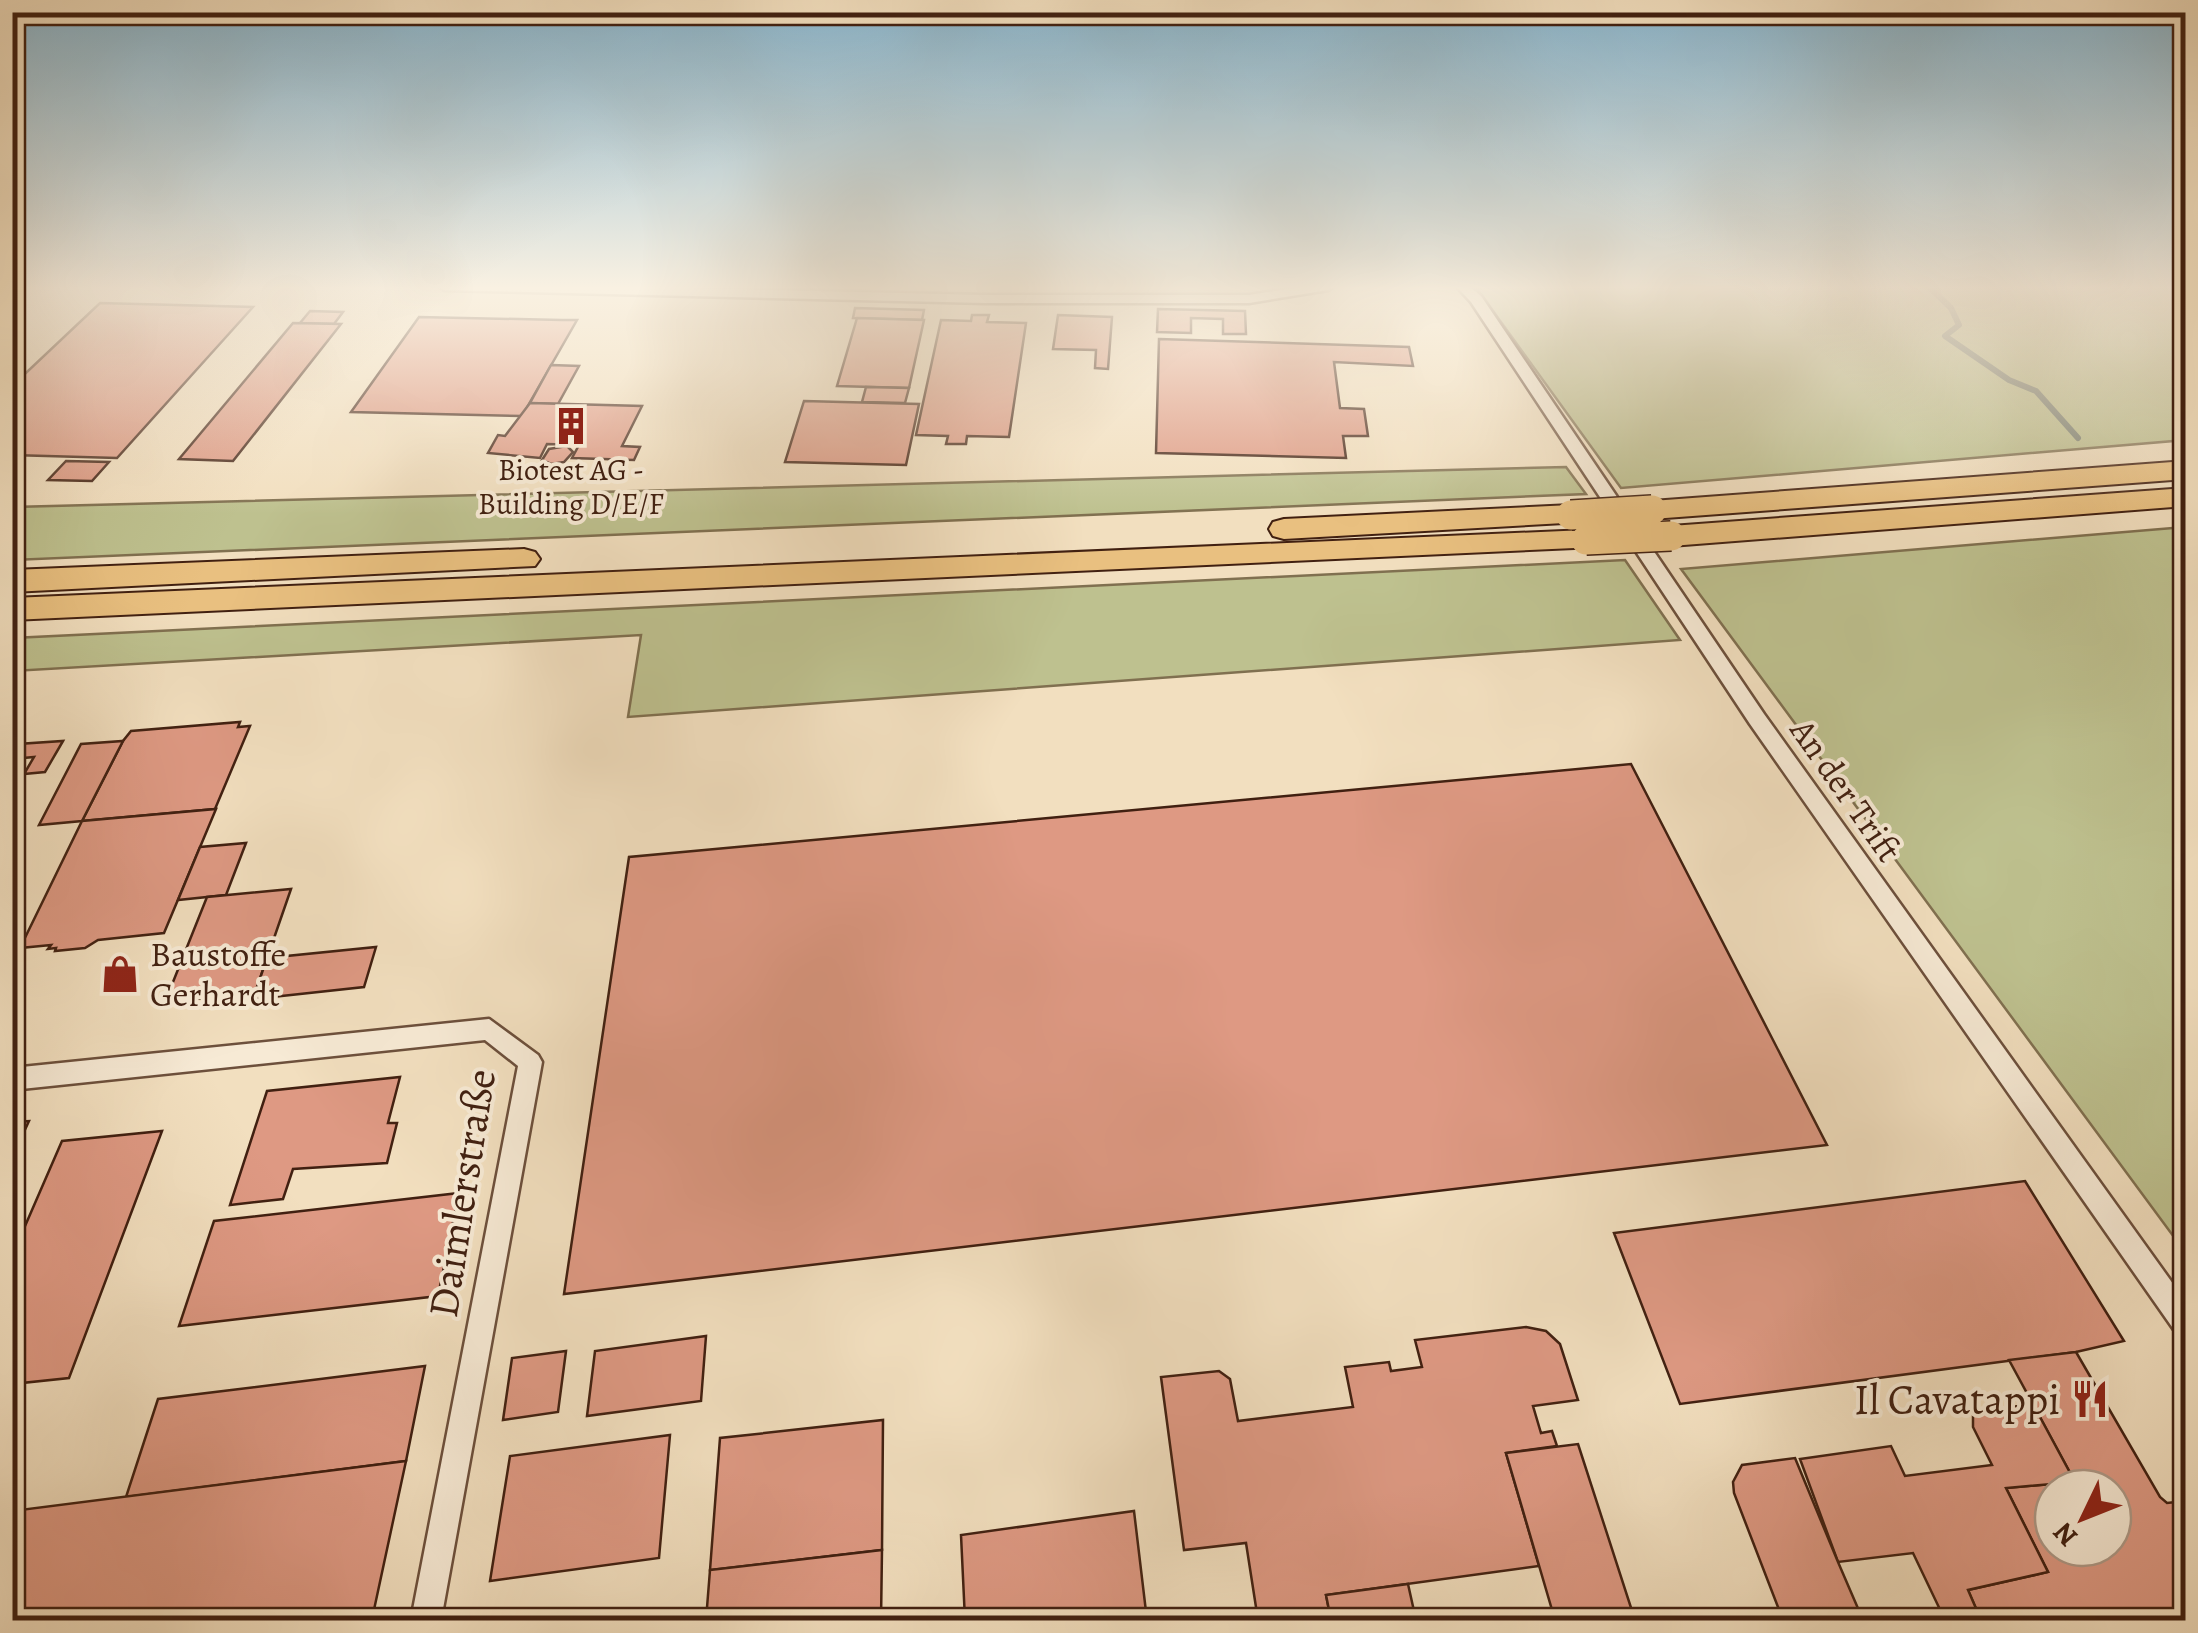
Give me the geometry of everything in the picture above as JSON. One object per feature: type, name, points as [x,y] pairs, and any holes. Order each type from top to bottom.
[{"type":"highway","points":[[12,609],[1578,528],[1652,510],[2018,486],[2186,470]]},
{"type":"highway","points":[[12,581],[1195,534],[1578,528],[1671,536],[2186,498]]},
{"type":"street","name":"An der Trift","points":[[1518,362],[1757,719],[2186,1326]]},
{"type":"street","name":"Daimlerstraße","points":[[12,1080],[489,1030],[530,1062],[426,1620]]},
{"type":"green space","points":[[1530,362],[2185,362],[2185,440],[1621,488]]},
{"type":"green space","points":[[1566,467],[1586,494],[13,560],[13,507]]},
{"type":"green space","points":[[2186,527],[2185,1252],[1681,569]]},
{"type":"green space","points":[[1625,560],[1680,640],[628,717],[641,635],[13,671],[13,638]]},
{"type":"building","points":[[37,362],[203,362],[117,458],[12,455],[12,386]]},
{"type":"building","points":[[260,362],[311,362],[233,461],[179,459]]},
{"type":"building","points":[[387,362],[553,362],[522,416],[351,412]]},
{"type":"building","points":[[844,362],[915,362],[909,388],[837,386]]},
{"type":"building","points":[[932,362],[1020,362],[1009,437],[967,436],[966,444],[946,444],[948,436],[916,435]]},
{"type":"building","points":[[1095,362],[1109,362],[1108,369],[1095,368]]},
{"type":"building","points":[[1158,362],[1334,362],[1340,408],[1364,409],[1368,436],[1343,436],[1346,458],[1156,453]]},
{"type":"building","points":[[1338,362],[1412,362],[1413,366]]},
{"type":"building","points":[[551,365],[579,366],[558,404],[530,403]]},
{"type":"building","points":[[866,387],[909,388],[905,403],[862,402]]},
{"type":"building","points":[[804,401],[919,404],[906,465],[785,462]]},
{"type":"building","name":"Biotest AG - Building D/E/F","points":[[530,403],[642,406],[622,446],[640,447],[634,460],[572,458],[579,445],[547,444],[540,458],[488,453],[498,435],[505,436]]},
{"type":"building","points":[[567,446],[573,452],[564,462],[551,464],[542,460],[549,449]]},
{"type":"building","points":[[66,461],[109,462],[92,481],[48,480]]},
{"type":"building","points":[[240,722],[238,727],[250,726],[215,809],[82,821],[131,731]]},
{"type":"building","points":[[63,741],[45,772],[24,774],[34,757],[12,759],[18,744]]},
{"type":"building","points":[[123,741],[82,821],[39,825],[81,744]]},
{"type":"building","points":[[1631,764],[1827,1145],[564,1294],[629,857]]},
{"type":"building","points":[[216,809],[164,933],[98,940],[85,948],[20,948],[82,821]]},
{"type":"building","points":[[246,843],[226,895],[178,900],[200,847]]},
{"type":"building","points":[[291,889],[255,993],[165,1002],[207,897]]},
{"type":"building","points":[[376,947],[364,987],[253,999],[267,958]]},
{"type":"building","points":[[400,1077],[388,1123],[397,1123],[387,1163],[293,1169],[283,1199],[230,1205],[267,1091]]},
{"type":"building","points":[[29,1121],[12,1158],[12,1122]]},
{"type":"building","points":[[162,1131],[69,1378],[12,1384],[12,1256],[62,1141]]},
{"type":"building","points":[[2025,1181],[2124,1341],[2076,1352],[1680,1404],[1614,1233]]},
{"type":"building","points":[[459,1193],[438,1296],[179,1326],[214,1221]]},
{"type":"building","points":[[1526,1327],[1546,1331],[1560,1344],[1578,1400],[1533,1406],[1541,1433],[1552,1431],[1557,1446],[1506,1453],[1539,1566],[1326,1595],[1331,1620],[1258,1620],[1246,1543],[1184,1550],[1161,1377],[1219,1371],[1230,1379],[1238,1421],[1353,1407],[1345,1367],[1389,1362],[1391,1371],[1422,1367],[1415,1340]]},
{"type":"building","points":[[706,1336],[701,1401],[587,1416],[595,1351]]},
{"type":"building","points":[[566,1351],[558,1412],[503,1420],[512,1358]]},
{"type":"building","points":[[2076,1352],[2160,1497],[2167,1503],[2186,1501],[2186,1620],[1981,1620],[1968,1590],[2048,1572],[2046,1568],[2133,1568],[2133,1468],[2067,1468],[2009,1360]]},
{"type":"building","points":[[425,1366],[406,1461],[126,1497],[158,1399]]},
{"type":"building","points":[[2033,1404],[2067,1468],[2033,1468],[2033,1486],[2006,1488],[2033,1542],[2033,1568],[2046,1568],[2048,1572],[1968,1590],[1981,1620],[1945,1620],[1913,1553],[1838,1562],[1800,1459],[1891,1446],[1905,1476],[1992,1465],[1973,1427],[1973,1412]]},
{"type":"building","points":[[883,1420],[882,1550],[710,1570],[720,1438]]},
{"type":"building","points":[[670,1435],[659,1558],[490,1581],[510,1456]]},
{"type":"building","points":[[1578,1444],[1635,1620],[1555,1620],[1506,1453]]},
{"type":"building","points":[[1795,1458],[1863,1620],[1783,1620],[1733,1482],[1742,1465]]},
{"type":"building","points":[[406,1461],[372,1619],[12,1620],[12,1511]]},
{"type":"building","points":[[2033,1486],[2033,1542],[2006,1488]]},
{"type":"building","points":[[1134,1511],[1147,1620],[965,1620],[961,1535]]},
{"type":"building","points":[[882,1550],[881,1620],[706,1620],[710,1570]]},
{"type":"building","points":[[1408,1584],[1416,1620],[1331,1620],[1326,1595]]},
{"type":"waterway","points":[[1983,362],[2009,380],[2036,391],[2078,438]]},
{"type":"waterway","points":[[2186,595],[2179,605],[2186,613]]},
{"type":"place","name":"Biotest AG - Building D/E/F","points":[[571,426]]},
{"type":"place","name":"Baustoffe Gerhardt","points":[[120,974]]},
{"type":"place","name":"Il Cavatappi","points":[[2090,1399]]}]
